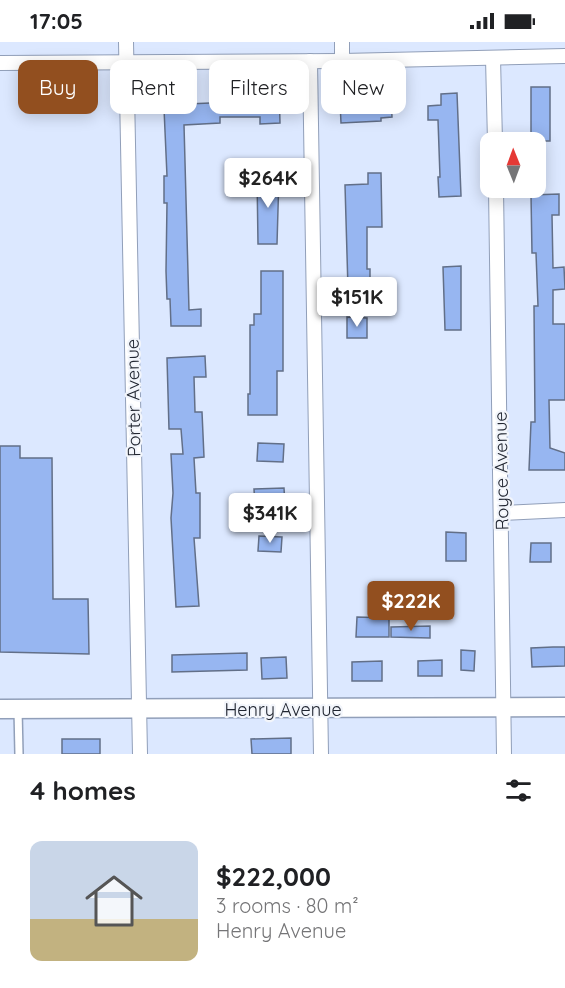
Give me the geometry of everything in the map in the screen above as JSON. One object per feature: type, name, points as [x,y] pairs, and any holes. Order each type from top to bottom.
[{"type":"street","name":"Porter Avenue","points":[[126,42],[126,60]]},
{"type":"street","points":[[342,42],[342,60]]},
{"type":"street","points":[[392,60],[561,56],[557,42]]},
{"type":"street","points":[[493,58],[495,132]]},
{"type":"street","points":[[0,63],[110,61]]},
{"type":"street","points":[[197,61],[321,61]]},
{"type":"street","points":[[310,61],[321,754]]},
{"type":"street","name":"Porter Avenue","points":[[127,114],[140,754]]},
{"type":"street","name":"Royce Avenue","points":[[495,198],[504,754]]},
{"type":"street","points":[[501,513],[565,510]]},
{"type":"street","name":"Henry Avenue","points":[[9,709],[565,707]]},
{"type":"lane","points":[[9,709],[19,754]]},
{"type":"building","points":[[531,87],[550,87],[550,141],[546,141],[546,132],[531,132]]},
{"type":"building","points":[[457,93],[461,196],[439,197],[438,120],[428,120],[428,106],[441,105],[441,94]]},
{"type":"building","points":[[209,103],[209,114],[280,114],[280,123],[260,124],[260,117],[220,117],[220,123],[184,125],[189,310],[201,309],[201,326],[171,326],[166,271],[167,203],[164,203],[164,176],[167,176],[164,114],[197,114],[197,104]]},
{"type":"building","points":[[341,114],[392,114],[392,117],[381,118],[381,121],[341,123]]},
{"type":"building","points":[[368,173],[381,173],[382,227],[367,227],[367,269],[370,269],[370,289],[348,289],[345,185],[368,184]]},
{"type":"building","points":[[257,175],[279,175],[277,244],[258,244]]},
{"type":"building","points":[[546,194],[559,194],[559,215],[552,215],[553,268],[564,267],[565,289],[553,290],[553,324],[565,324],[565,400],[549,400],[550,448],[565,453],[565,470],[529,470],[531,422],[535,422],[534,306],[538,306],[536,253],[532,253],[531,198],[546,198]]},
{"type":"building","points":[[461,266],[461,330],[445,330],[443,267]]},
{"type":"building","points":[[261,271],[283,271],[283,371],[277,371],[277,415],[248,415],[250,325],[254,325],[254,314],[261,314]]},
{"type":"building","points":[[347,317],[367,318],[367,338],[347,338]]},
{"type":"building","points":[[205,356],[206,377],[194,377],[195,412],[202,412],[204,457],[194,458],[196,493],[200,493],[200,538],[194,538],[199,606],[176,607],[171,518],[173,493],[171,454],[183,454],[181,429],[169,429],[167,358]]},
{"type":"building","points":[[258,443],[284,444],[283,462],[257,461]]},
{"type":"building","points":[[0,446],[20,446],[20,458],[52,458],[53,599],[88,599],[89,654],[0,652]]},
{"type":"building","points":[[284,488],[285,505],[255,506],[254,489]]},
{"type":"building","points":[[446,532],[466,533],[466,561],[446,561]]},
{"type":"building","points":[[259,536],[282,537],[281,552],[258,551]]},
{"type":"building","points":[[531,543],[551,543],[551,562],[530,562]]},
{"type":"building","points":[[357,617],[389,618],[389,637],[356,637]]},
{"type":"building","points":[[430,626],[430,638],[391,637],[391,627]]},
{"type":"building","points":[[565,647],[565,666],[532,667],[531,648]]},
{"type":"building","points":[[461,650],[475,651],[474,671],[461,670]]},
{"type":"building","points":[[247,653],[247,670],[172,672],[172,655]]},
{"type":"building","points":[[286,657],[287,678],[262,679],[261,658]]},
{"type":"building","points":[[442,660],[442,676],[418,676],[418,661]]},
{"type":"building","points":[[382,661],[382,681],[352,681],[352,662]]},
{"type":"building","points":[[291,738],[291,754],[252,754],[251,739]]},
{"type":"building","points":[[62,739],[100,739],[100,754],[62,754]]}]
